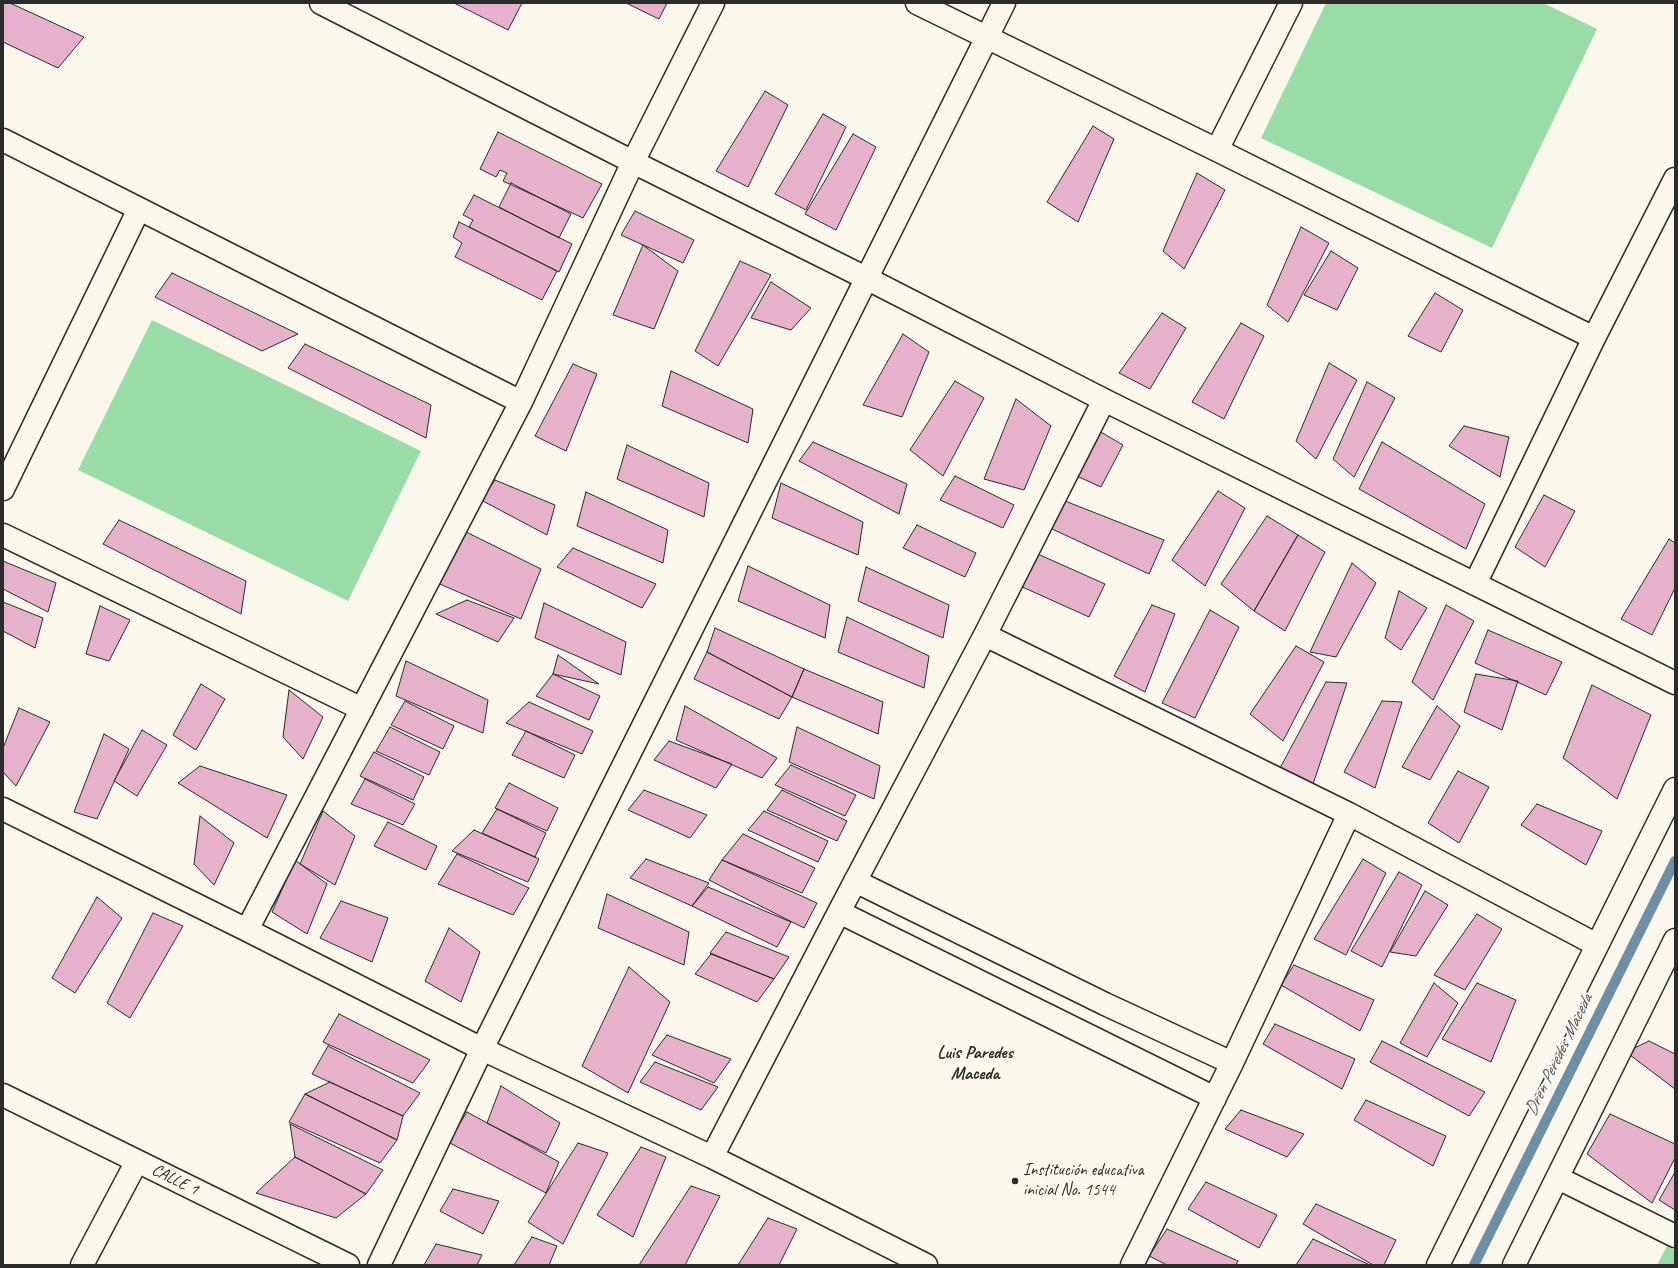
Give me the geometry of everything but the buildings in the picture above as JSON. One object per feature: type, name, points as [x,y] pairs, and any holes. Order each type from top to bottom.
[{"type":"street","points":[[321,3],[1104,400],[1675,683]]},
{"type":"street","points":[[247,930],[521,402],[633,162],[713,3]]},
{"type":"street","points":[[917,3],[1217,150],[1594,338]]},
{"type":"street","points":[[379,1265],[482,1049],[1004,3]]},
{"type":"street","points":[[1217,150],[1291,3]]},
{"type":"street","points":[[3,140],[521,402]]},
{"type":"street","points":[[1475,584],[1594,338],[1675,179]]},
{"type":"street","points":[[3,489],[139,209]]},
{"type":"street","points":[[712,1157],[855,881],[986,635],[1104,400]]},
{"type":"street","points":[[3,535],[362,709]]},
{"type":"street","points":[[986,635],[1349,814],[1597,945]]},
{"type":"street","points":[[1438,1265],[1675,789]]},
{"type":"street","points":[[3,809],[482,1049],[712,1157],[926,1265]]},
{"type":"street","points":[[1132,1265],[1232,1063],[1349,814]]},
{"type":"street","points":[[855,881],[1105,1004],[1232,1063]]},
{"type":"street","points":[[839,912],[1215,1098]]},
{"type":"street","points":[[1514,1265],[1675,940]]},
{"type":"street","name":"CALLE 1","points":[[3,1095],[348,1265]]},
{"type":"street","points":[[82,1265],[137,1161]]},
{"type":"street","points":[[1558,1178],[1675,1236]]},
{"type":"green space","points":[[1326,3],[1543,3],[1597,29],[1492,248],[1261,138]]},
{"type":"green space","points":[[152,320],[421,451],[348,601],[78,470]]},
{"type":"green space","points":[[1667,1246],[1675,1250],[1675,1265],[1657,1265]]},
{"type":"waterway","name":"Dren Peredes Maceda","points":[[1474,1265],[1675,861]]},
{"type":"place","name":"Institución educativa inicial No. 1544","points":[[1015,1181]]},
{"type":"district","name":"Luis Paredes Maceda","points":[[975,1063]]}]
